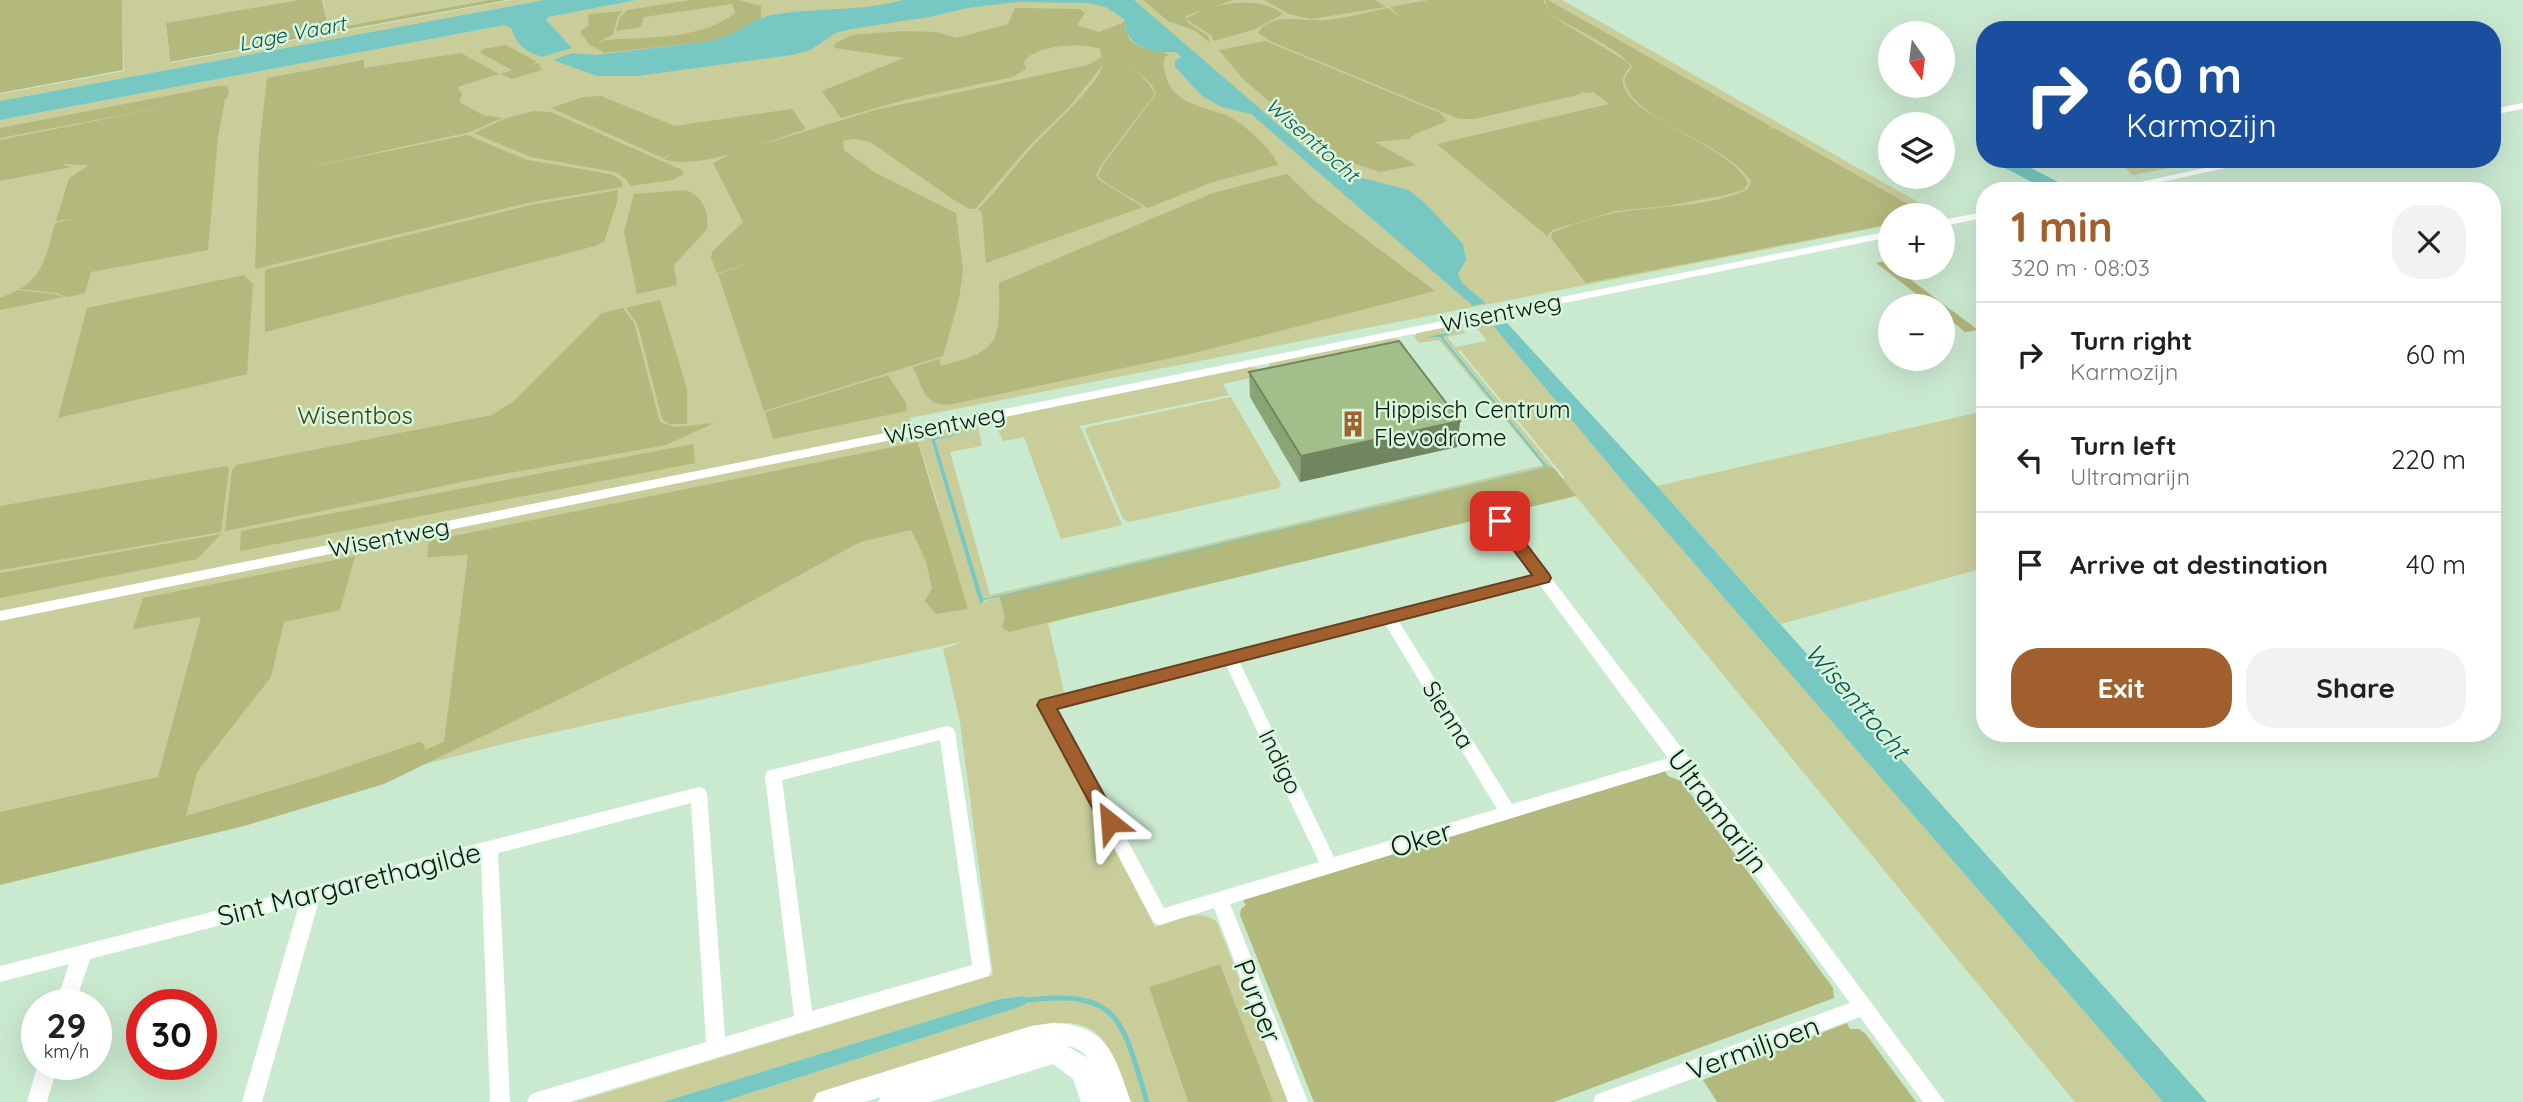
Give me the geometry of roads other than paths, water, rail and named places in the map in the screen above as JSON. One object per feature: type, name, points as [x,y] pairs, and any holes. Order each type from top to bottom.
[{"type":"street","points":[[2501,110],[2523,106]]},
{"type":"street","points":[[2149,182],[2218,168]]},
{"type":"street","points":[[1955,221],[1976,217]]},
{"type":"street","name":"Wisentweg","points":[[0,616],[1878,236]]},
{"type":"street","name":"Ultramarijn","points":[[1500,521],[1935,1102]]},
{"type":"street","points":[[1230,658],[1543,578]]},
{"type":"street","name":"Sienna","points":[[1388,617],[1508,813]]},
{"type":"street","name":"Oker","points":[[1230,658],[1046,705],[1160,917],[1681,761]]},
{"type":"street","name":"Indigo","points":[[1230,658],[1330,866]]},
{"type":"street","points":[[537,1102],[982,970],[947,732],[774,776],[804,1022]]},
{"type":"street","name":"Sint Margarethagilde","points":[[0,974],[699,794],[716,1048]]},
{"type":"street","points":[[489,848],[500,1102]]},
{"type":"street","points":[[252,1102],[312,892]]},
{"type":"street","name":"Purper","points":[[1219,899],[1298,1102]]},
{"type":"street","points":[[71,989],[82,954]]},
{"type":"street","name":"Vermiljoen","points":[[1603,1102],[1864,1007]]},
{"type":"street","points":[[826,1102],[1031,1037],[1059,1032],[1083,1037],[1094,1045],[1106,1066],[1118,1102]]},
{"type":"street","points":[[891,1102],[1053,1052],[1075,1061],[1088,1079],[1094,1102]]},
{"type":"street","points":[[37,1102],[43,1080]]},
{"type":"water","points":[[544,0],[637,0],[548,17],[546,20],[572,48],[542,57],[522,47],[512,29],[505,25],[0,120],[0,101]]},
{"type":"water","points":[[903,0],[1134,0],[1324,164],[1346,174],[1409,190],[1426,204],[1463,244],[1466,260],[1458,274],[1462,283],[1486,303],[1473,306],[1251,114],[1222,107],[1202,96],[1175,67],[1175,61],[1181,57],[1176,52],[1155,52],[1137,45],[1127,34],[1124,19],[1106,7],[1087,3],[1017,2],[967,8],[836,33],[810,50],[792,55],[637,76],[597,76],[553,60],[572,53],[596,55],[712,41],[772,15],[870,6]]},
{"type":"water","points":[[2005,168],[2031,168],[2058,182],[2031,182]]},
{"type":"water","points":[[1507,323],[1657,486],[2207,1102],[2163,1102],[1625,484],[1493,326]]},
{"type":"water","points":[[1459,330],[1443,337],[1548,467],[985,600],[980,604],[931,439],[974,431],[935,440],[983,599],[1545,467],[1440,337],[1423,338]]},
{"type":"water","points":[[1023,996],[1026,1004],[1013,1009],[722,1102],[663,1102],[1000,999]]},
{"type":"waterway","points":[[1019,1001],[1078,999],[1097,1004],[1111,1014],[1130,1048],[1147,1102]]},
{"type":"place","name":"Hippisch Centrum Flevodrome","points":[[1353,424]]},
{"type":"water label","name":"Lage Vaart","points":[[292,34]]},
{"type":"water label","name":"Wisenttocht","points":[[1312,140]]},
{"type":"water label","name":"Wisenttocht","points":[[1857,701]]},
{"type":"park label","name":"Wisentbos","points":[[355,416]]}]
